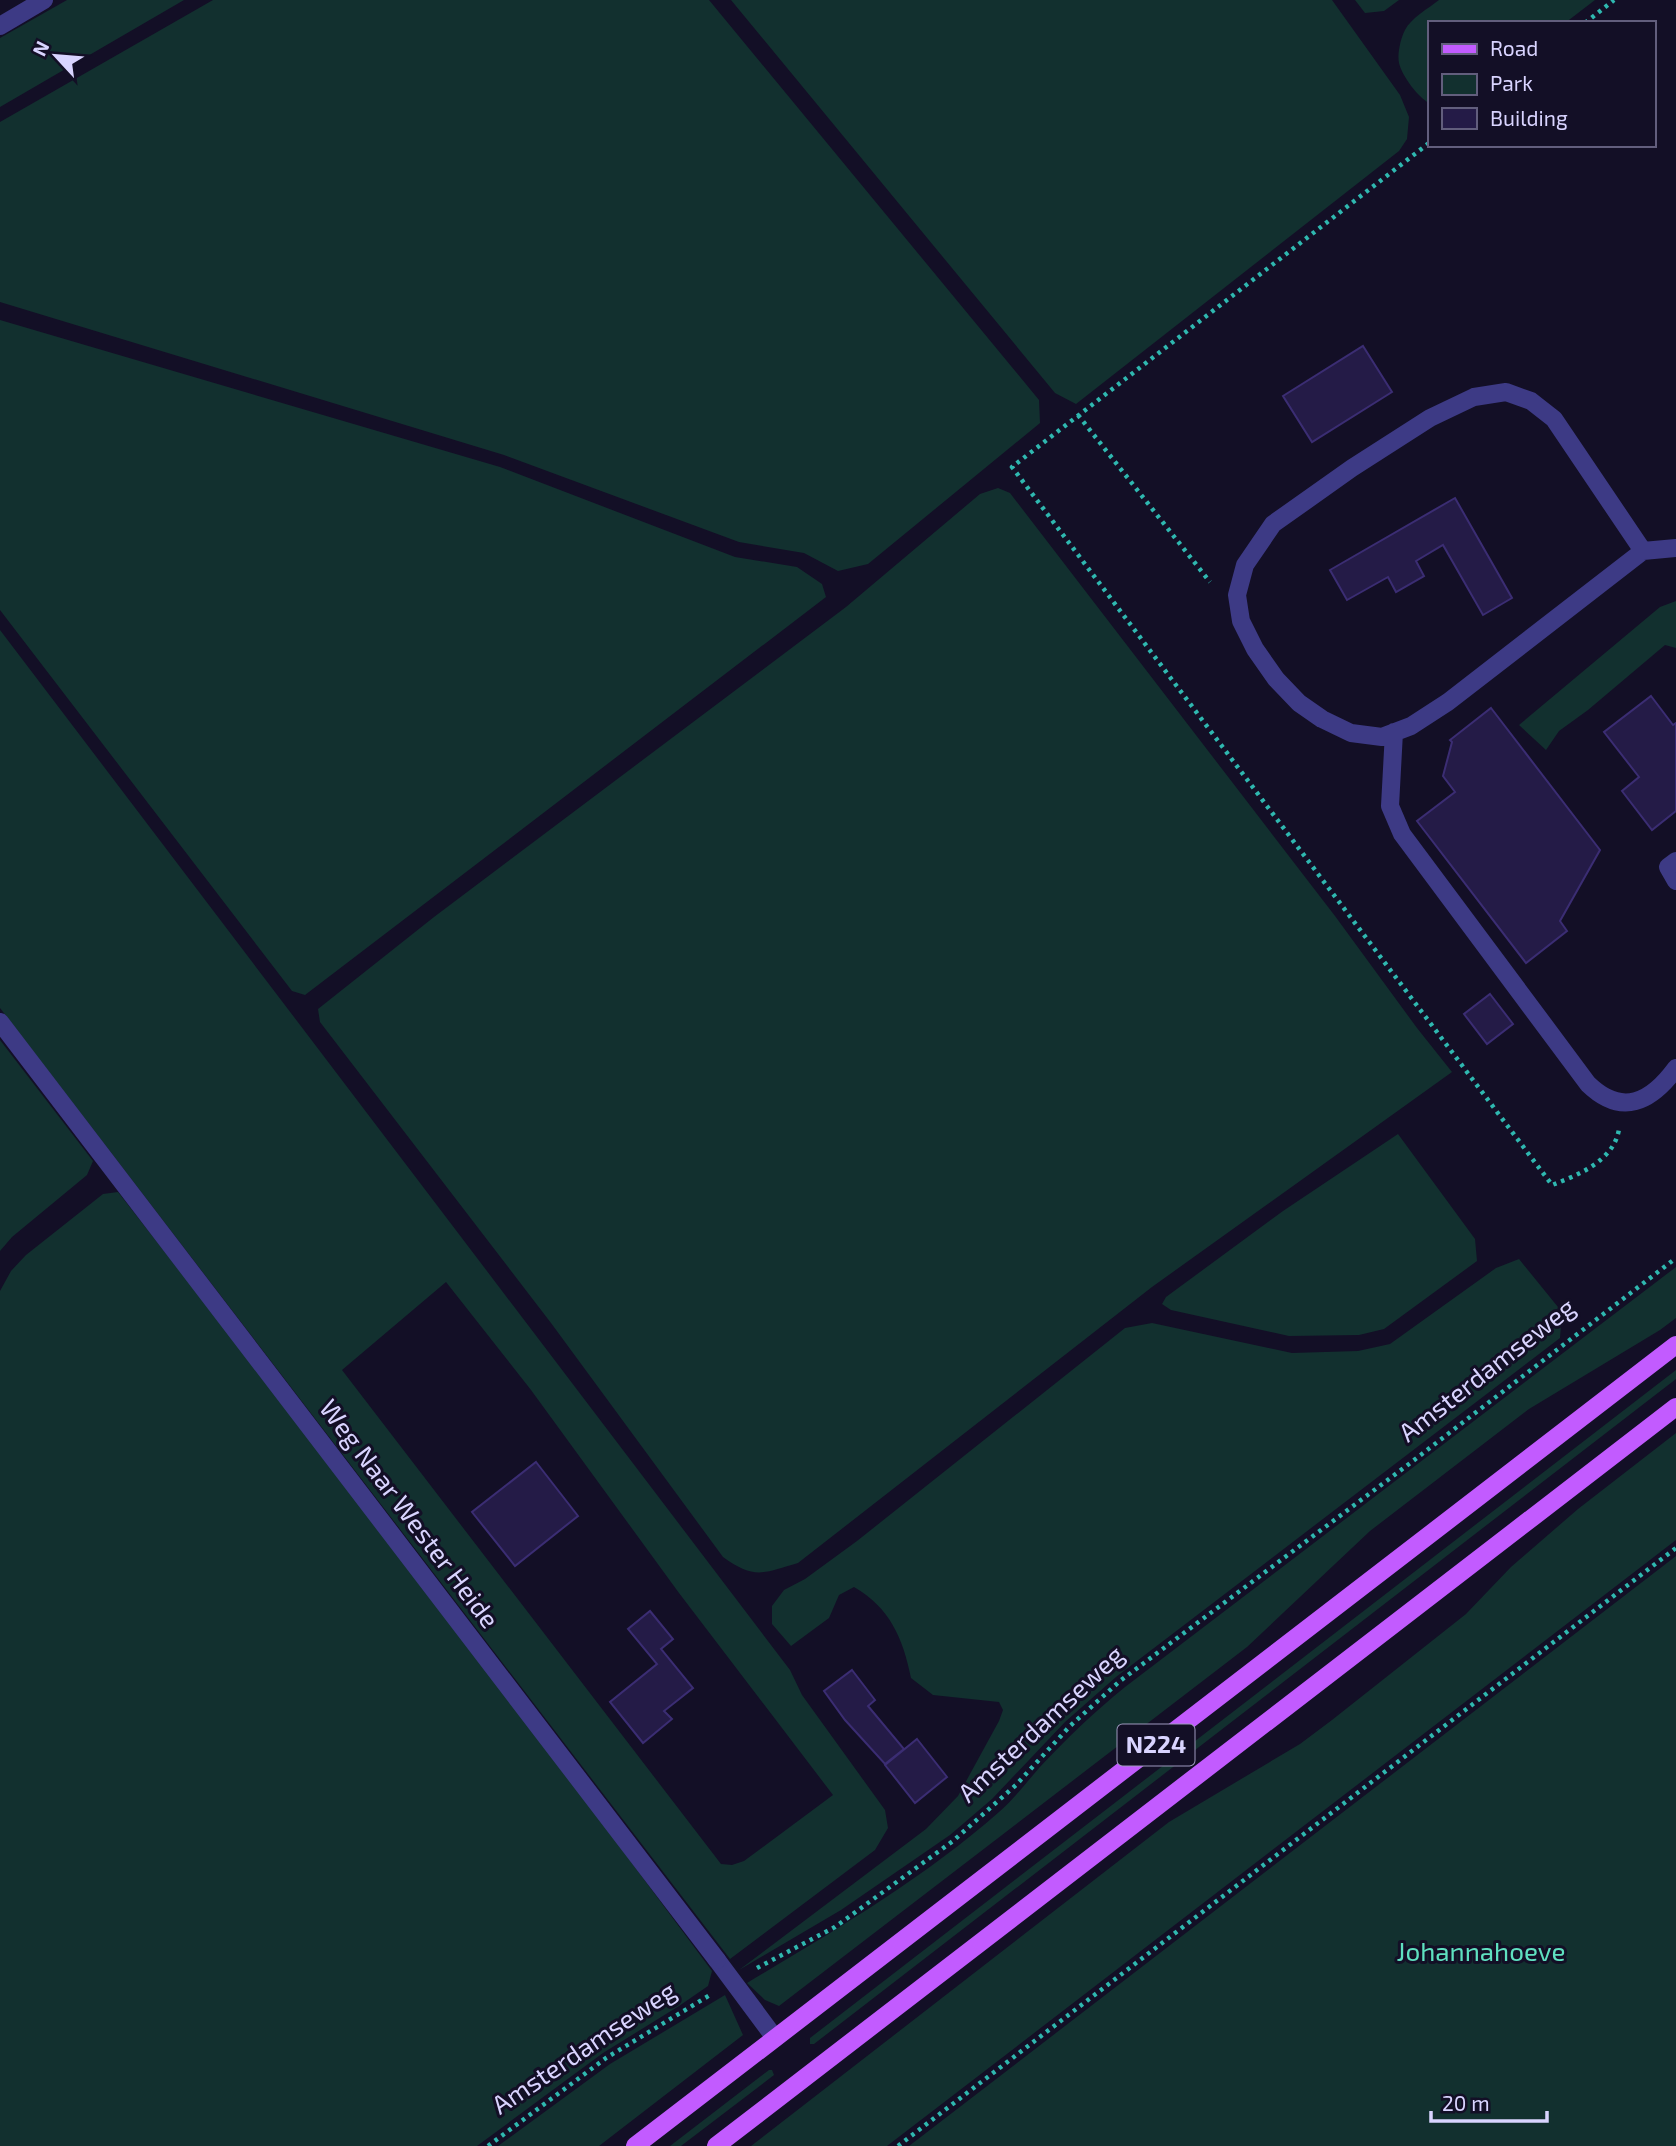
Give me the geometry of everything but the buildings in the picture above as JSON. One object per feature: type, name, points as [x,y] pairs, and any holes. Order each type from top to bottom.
[{"type":"main road","name":"N224","points":[[635,2146],[1676,1345]]},
{"type":"main road","name":"N224","points":[[716,2146],[1676,1407]]},
{"type":"street","points":[[0,26],[44,0]]},
{"type":"street","points":[[1643,551],[1554,419],[1531,401],[1506,392],[1474,397],[1430,418],[1352,468],[1273,524],[1245,565],[1237,595],[1241,621],[1255,649],[1276,679],[1298,703],[1322,719],[1351,733],[1382,737],[1411,726],[1448,702],[1643,551],[1676,548]]},
{"type":"street","points":[[1394,732],[1390,806],[1402,834],[1588,1084],[1602,1098],[1624,1104],[1645,1098],[1665,1082],[1676,1068]]},
{"type":"street","points":[[1676,861],[1668,867],[1676,881]]},
{"type":"street","name":"Weg Naar Wester Heide","points":[[0,1022],[775,2038]]},
{"type":"path","points":[[1588,21],[1614,0]]},
{"type":"path","points":[[1079,415],[1241,621]]},
{"type":"path","name":"Amsterdamseweg","points":[[488,2146],[606,2058],[733,1980],[835,1927],[953,1840],[1016,1785],[1070,1726],[1120,1681],[1676,1258]]},
{"type":"path","points":[[898,2146],[1676,1548]]},
{"type":"green space","points":[[67,0],[184,0],[0,107],[0,38]]},
{"type":"green space","points":[[213,0],[709,0],[1039,400],[1040,423],[868,564],[838,571],[804,553],[739,542],[504,455],[0,302],[0,122]]},
{"type":"green space","points":[[731,0],[1332,0],[1400,95],[1409,117],[1407,139],[1399,151],[1076,404],[1055,393]]},
{"type":"green space","points":[[1355,0],[1399,0],[1384,11],[1365,13]]},
{"type":"green space","points":[[1439,0],[1595,0],[1568,21],[1428,21],[1428,102],[1415,91],[1399,63],[1402,37],[1416,17]]},
{"type":"green space","points":[[0,320],[500,467],[735,557],[797,567],[822,584],[826,597],[305,995],[292,991],[0,610]]},
{"type":"green space","points":[[998,488],[1010,493],[1452,1072],[1152,1287],[798,1563],[767,1572],[752,1572],[723,1557],[551,1323],[320,1022],[318,1009],[434,917],[846,607],[980,494]]},
{"type":"green space","points":[[1676,601],[1676,648],[1665,645],[1559,731],[1546,750],[1519,725],[1660,607]]},
{"type":"green space","points":[[0,630],[790,1670],[802,1695],[885,1810],[888,1828],[875,1850],[730,1959],[0,1008]],"holes":[[[446,1282],[531,1390],[679,1593],[833,1795],[744,1861],[732,1865],[721,1864],[342,1370]]]},
{"type":"green space","points":[[0,1040],[93,1161],[87,1175],[12,1237],[0,1251]]},
{"type":"green space","points":[[1398,1134],[1475,1239],[1477,1261],[1384,1329],[1359,1335],[1289,1336],[1171,1310],[1162,1304],[1166,1297],[1283,1211]]},
{"type":"green space","points":[[118,1192],[444,1610],[712,1971],[708,1986],[603,2053],[477,2146],[0,2146],[0,1291],[11,1271],[26,1255],[103,1194]]},
{"type":"green space","points":[[1519,1259],[1562,1312],[1560,1338],[1116,1677],[1065,1722],[992,1799],[950,1835],[841,1910],[739,1970],[926,1829],[958,1796],[1003,1710],[999,1702],[933,1695],[911,1678],[904,1650],[893,1625],[877,1604],[854,1587],[839,1595],[829,1618],[791,1646],[772,1624],[772,1606],[784,1590],[805,1579],[857,1541],[1125,1328],[1152,1323],[1292,1353],[1358,1351],[1390,1344],[1496,1268]]},
{"type":"green space","points":[[1676,1267],[1676,1318],[1529,1409],[1370,1531],[1247,1647],[779,2006],[765,2000],[747,1983],[877,1903],[940,1860],[1004,1807],[1070,1736],[1125,1687]]},
{"type":"green space","points":[[1676,1370],[1676,1379],[814,2044],[810,2044],[810,2038]]},
{"type":"green space","points":[[1676,1433],[1676,1540],[887,2146],[751,2146],[1169,1822],[1300,1744],[1332,1720],[1466,1614],[1511,1567],[1578,1509]]},
{"type":"green space","name":"Johannahoeve","points":[[1676,1556],[1676,2146],[909,2146]]},
{"type":"green space","points":[[725,1995],[743,2035],[599,2146],[498,2146],[610,2064]]},
{"type":"green space","points":[[772,2070],[774,2075],[681,2146],[670,2146]]}]
